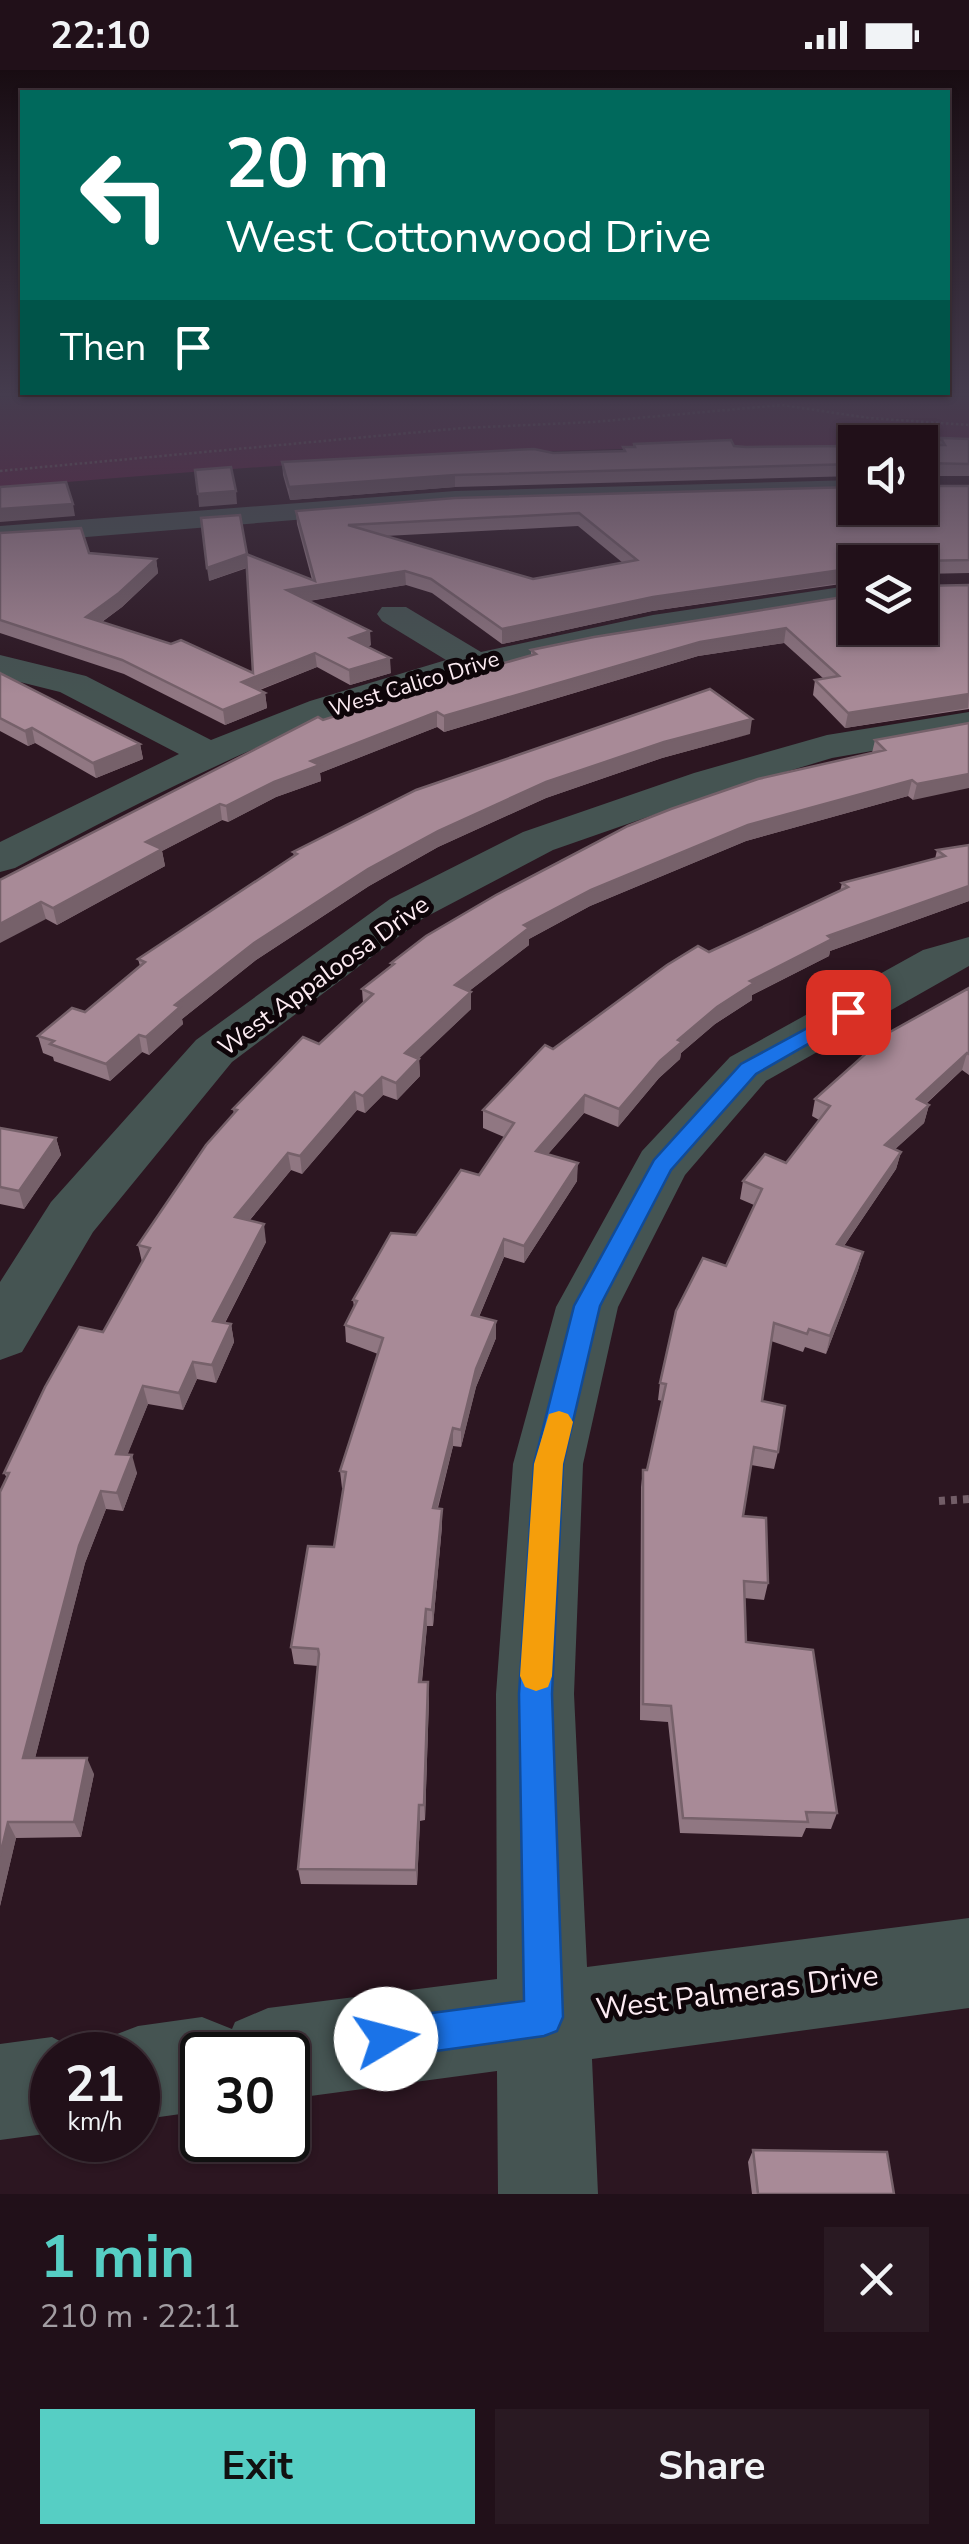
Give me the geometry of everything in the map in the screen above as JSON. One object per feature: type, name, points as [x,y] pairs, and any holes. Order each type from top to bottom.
[{"type":"street","points":[[0,534],[141,534],[474,498],[546,496]]},
{"type":"street","name":"West Calico Drive","points":[[0,859],[210,755],[323,709],[473,662],[668,620],[838,597]]},
{"type":"street","points":[[394,614],[473,662]]},
{"type":"street","points":[[0,666],[82,688],[210,755]]},
{"type":"street","name":"West Appaloosa Drive","points":[[4,1319],[72,1217],[214,1052],[406,909],[538,841],[708,782],[828,747],[969,723]]},
{"type":"street","points":[[548,2194],[535,1694],[548,1464],[587,1306],[662,1165],[748,1069],[940,960],[969,951]]},
{"type":"street","name":"West Palmeras Drive","points":[[310,2049],[969,1963]]},
{"type":"street","points":[[0,2092],[30,2087]]},
{"type":"path","points":[[939,1501],[969,1499]]},
{"type":"building","points":[[0,496],[70,496],[73,504],[0,509]]},
{"type":"building","points":[[523,496],[838,496],[838,525],[938,525],[938,496],[969,496],[969,560],[938,561],[938,545],[838,545],[838,570],[653,597],[502,629],[431,579],[405,571],[287,590],[370,631],[350,638],[390,658],[349,670],[315,653],[242,682],[265,693],[223,710],[122,660],[0,620],[0,533],[81,528],[89,553],[156,559],[86,617],[171,644],[181,640],[253,673],[246,554],[315,581],[296,511]],"holes":[[[579,513],[637,560],[533,579],[348,525]]]},
{"type":"building","points":[[240,515],[247,554],[207,568],[201,518]]},
{"type":"building","points":[[969,585],[969,694],[848,713],[815,680],[839,676],[786,628],[700,642],[444,716],[437,712],[311,761],[320,765],[226,806],[220,804],[146,842],[162,849],[53,908],[41,902],[0,924],[0,880],[318,717],[323,720],[399,696],[385,689],[427,677],[436,682],[536,654],[531,650],[838,598],[838,645],[938,645],[938,586]]},
{"type":"building","points":[[0,673],[140,744],[93,763],[32,728],[25,731],[0,718]]},
{"type":"building","points":[[710,689],[752,719],[664,742],[546,782],[438,831],[368,869],[254,943],[175,1005],[180,1007],[146,1037],[139,1035],[106,1064],[38,1036],[72,1008],[85,1012],[145,962],[138,959],[297,854],[293,852],[416,790]]},
{"type":"building","points":[[969,723],[969,774],[917,784],[912,780],[748,825],[591,890],[524,925],[529,928],[455,985],[471,992],[405,1053],[419,1059],[396,1083],[382,1077],[363,1096],[355,1092],[300,1156],[288,1153],[235,1217],[264,1224],[213,1321],[231,1324],[212,1365],[193,1362],[179,1393],[143,1386],[116,1454],[132,1455],[117,1493],[101,1491],[79,1546],[23,1758],[87,1758],[74,1822],[8,1822],[0,1856],[0,1492],[9,1473],[4,1473],[79,1327],[103,1332],[150,1248],[138,1245],[206,1145],[237,1110],[233,1109],[303,1037],[319,1044],[373,994],[362,989],[394,964],[391,963],[426,936],[496,895],[628,826],[671,809],[758,779],[885,750],[875,740]]},
{"type":"building","points":[[969,845],[969,886],[828,936],[832,939],[750,981],[754,983],[678,1040],[682,1042],[660,1061],[619,1109],[585,1095],[536,1151],[578,1163],[524,1246],[504,1239],[472,1315],[496,1321],[476,1369],[461,1430],[453,1428],[433,1508],[442,1509],[432,1610],[426,1609],[419,1682],[428,1682],[424,1805],[419,1805],[416,1870],[298,1869],[319,1654],[318,1649],[291,1647],[308,1546],[334,1547],[346,1472],[340,1471],[383,1338],[345,1325],[357,1301],[353,1300],[391,1233],[416,1235],[461,1170],[479,1175],[514,1123],[483,1110],[545,1045],[553,1049],[698,946],[709,952],[848,887],[842,883],[945,856],[937,850]]},
{"type":"building","points":[[969,988],[969,1054],[917,1099],[929,1105],[885,1145],[901,1152],[837,1244],[863,1252],[830,1336],[809,1329],[807,1334],[774,1323],[762,1401],[785,1406],[778,1452],[754,1447],[743,1516],[766,1518],[768,1583],[744,1581],[746,1642],[813,1650],[837,1813],[806,1812],[808,1822],[683,1818],[671,1706],[643,1704],[643,1470],[647,1470],[666,1384],[660,1383],[676,1311],[703,1258],[726,1266],[762,1189],[743,1181],[765,1154],[786,1163],[830,1106],[815,1099],[890,1032]]},
{"type":"building","points":[[0,1128],[56,1138],[19,1191],[0,1187]]},
{"type":"building","points":[[753,2150],[887,2152],[894,2194],[758,2194]]},
{"type":"slow traffic","points":[[536,1676],[548,1464],[559,1422]]},
{"type":"route","points":[[386,2039],[544,2017],[535,1694],[548,1464],[587,1306],[662,1165],[748,1069],[848,1012]]}]
